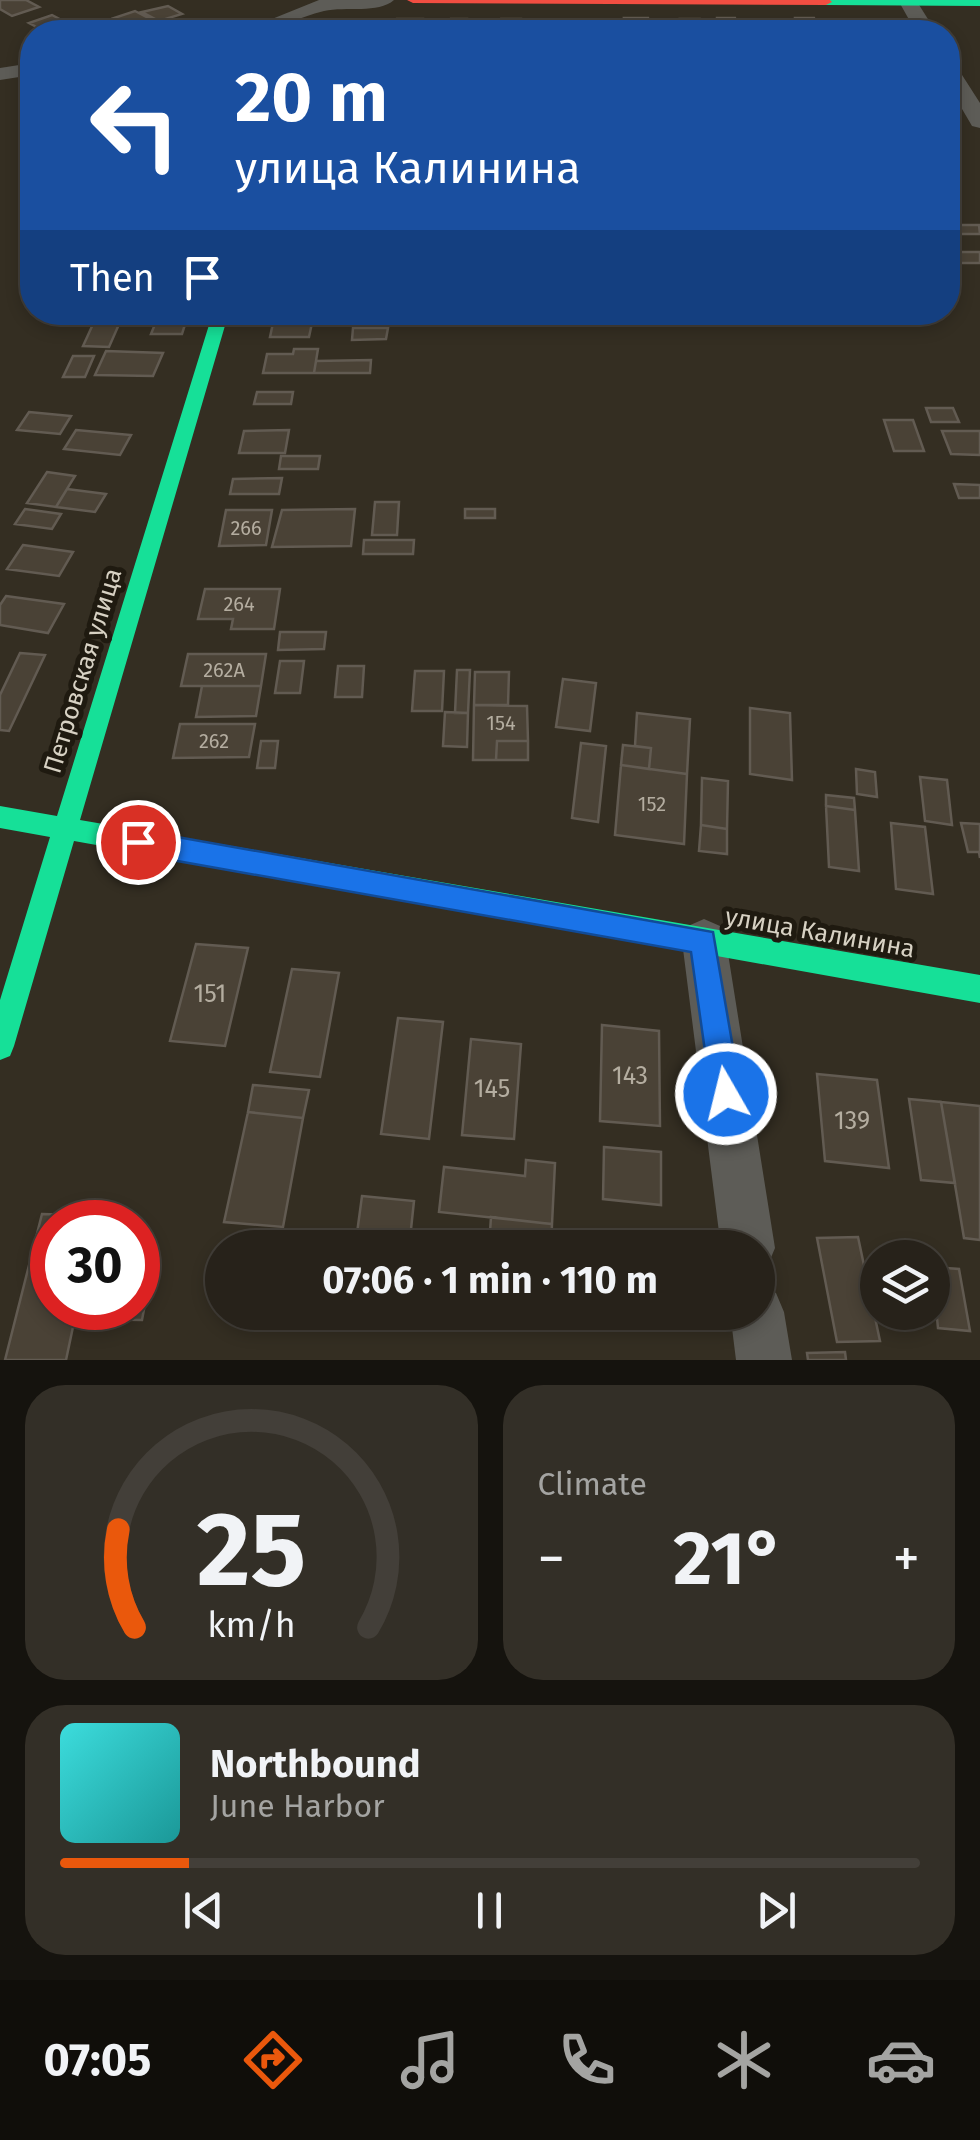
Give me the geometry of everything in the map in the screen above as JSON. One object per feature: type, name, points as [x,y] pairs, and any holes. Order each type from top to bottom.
[{"type":"street","points":[[278,20],[315,4],[385,0]]},
{"type":"street","points":[[413,0],[980,3]]},
{"type":"street","points":[[960,88],[980,122]]},
{"type":"street","name":"Петровская улица","points":[[0,1046],[217,325]]},
{"type":"street","name":"улица Калинина","points":[[0,817],[980,989]]},
{"type":"street","points":[[704,941],[745,1230]]},
{"type":"street","points":[[760,1330],[764,1360]]},
{"type":"building","points":[[0,0],[26,0],[39,7],[12,16],[0,9]]},
{"type":"building","points":[[168,6],[182,14],[157,20],[142,12]]},
{"type":"building","points":[[135,11],[152,20],[118,20],[114,18]]},
{"type":"building","points":[[960,225],[979,225],[980,234],[960,234]]},
{"type":"building","points":[[960,252],[980,252],[980,263],[960,263]]},
{"type":"building","points":[[93,325],[119,325],[109,347],[83,346]]},
{"type":"building","points":[[155,325],[185,325],[182,334],[151,334]]},
{"type":"building","points":[[273,325],[312,325],[309,337],[270,337]]},
{"type":"building","points":[[353,328],[388,328],[386,339],[352,340]]},
{"type":"building","points":[[294,349],[318,349],[314,373],[263,373],[267,354],[293,354]]},
{"type":"building","points":[[106,351],[163,353],[153,376],[95,375]]},
{"type":"building","points":[[73,356],[94,356],[85,377],[63,377]]},
{"type":"building","points":[[371,360],[370,373],[314,373],[316,361]]},
{"type":"building","points":[[257,392],[293,392],[291,404],[254,404]]},
{"type":"building","points":[[926,408],[953,408],[959,422],[931,422]]},
{"type":"building","points":[[29,412],[71,416],[60,434],[17,430]]},
{"type":"building","points":[[884,420],[913,420],[924,451],[894,451]]},
{"type":"building","points":[[76,430],[131,435],[120,455],[64,449]]},
{"type":"building","points":[[289,430],[285,453],[239,453],[244,431]]},
{"type":"building","points":[[942,431],[980,431],[980,455],[951,454]]},
{"type":"building","points":[[281,456],[320,456],[318,469],[279,469]]},
{"type":"building","points":[[47,472],[75,476],[56,507],[27,503]]},
{"type":"building","points":[[282,478],[279,494],[230,494],[233,479]]},
{"type":"building","points":[[954,484],[980,485],[980,498],[959,498]]},
{"type":"building","points":[[67,489],[106,494],[95,512],[56,507]]},
{"type":"building","points":[[375,502],[399,502],[397,535],[372,535]]},
{"type":"building","points":[[25,509],[61,514],[52,529],[15,524]]},
{"type":"building","points":[[355,509],[351,546],[272,547],[282,510]]},
{"type":"building","points":[[465,509],[495,509],[495,518],[465,518]]},
{"type":"building","points":[[226,510],[272,510],[266,545],[219,546]]},
{"type":"building","points":[[364,540],[414,540],[413,554],[363,554]]},
{"type":"building","points":[[23,545],[73,552],[59,576],[7,569]]},
{"type":"building","points":[[205,589],[280,589],[274,629],[231,629],[233,619],[198,619]]},
{"type":"building","points":[[6,596],[64,604],[48,633],[0,625],[0,605]]},
{"type":"building","points":[[280,632],[326,632],[324,649],[278,650]]},
{"type":"building","points":[[20,653],[45,655],[9,731],[0,730],[0,695]]},
{"type":"building","points":[[188,654],[266,654],[261,686],[181,686]]},
{"type":"building","points":[[280,661],[304,661],[300,693],[275,693]]},
{"type":"building","points":[[338,666],[364,666],[362,697],[335,697]]},
{"type":"building","points":[[457,670],[470,670],[468,713],[455,713]]},
{"type":"building","points":[[415,671],[444,671],[442,711],[412,711]]},
{"type":"building","points":[[475,672],[509,672],[508,705],[474,705]]},
{"type":"building","points":[[563,679],[596,683],[590,731],[556,727]]},
{"type":"building","points":[[202,686],[261,686],[256,716],[196,717]]},
{"type":"building","points":[[474,705],[527,706],[528,741],[497,741],[496,760],[473,760]]},
{"type":"building","points":[[750,708],[790,713],[792,780],[750,774]]},
{"type":"building","points":[[445,712],[468,713],[467,747],[443,746]]},
{"type":"building","points":[[637,713],[690,719],[687,774],[649,769],[651,748],[635,746]]},
{"type":"building","points":[[180,724],[255,724],[249,757],[173,758]]},
{"type":"building","points":[[261,741],[278,741],[275,768],[257,768]]},
{"type":"building","points":[[497,741],[528,741],[528,760],[496,760]]},
{"type":"building","points":[[581,743],[606,746],[598,822],[572,818]]},
{"type":"building","points":[[623,745],[651,748],[649,769],[621,765]]},
{"type":"building","points":[[621,765],[687,774],[684,844],[615,835]]},
{"type":"building","points":[[856,769],[875,772],[877,797],[857,794]]},
{"type":"building","points":[[920,777],[947,780],[952,825],[925,821]]},
{"type":"building","points":[[702,778],[728,781],[727,829],[701,825]]},
{"type":"building","points":[[826,795],[854,798],[855,810],[826,806]]},
{"type":"building","points":[[826,806],[855,810],[859,871],[829,867]]},
{"type":"building","points":[[891,823],[925,827],[933,894],[896,889]]},
{"type":"building","points":[[961,823],[980,824],[980,858],[979,852],[968,852]]},
{"type":"building","points":[[701,825],[727,829],[727,854],[699,851]]},
{"type":"building","points":[[196,944],[248,948],[225,1046],[170,1041]]},
{"type":"building","points":[[292,969],[339,973],[320,1077],[270,1072]]},
{"type":"building","points":[[398,1018],[443,1022],[429,1139],[381,1134]]},
{"type":"building","points":[[602,1025],[659,1031],[660,1126],[600,1121]]},
{"type":"building","points":[[471,1039],[521,1044],[514,1139],[462,1135]]},
{"type":"building","points":[[817,1074],[877,1080],[889,1168],[825,1161]]},
{"type":"building","points":[[253,1085],[309,1090],[303,1118],[248,1112]]},
{"type":"building","points":[[909,1099],[941,1102],[955,1183],[921,1180]]},
{"type":"building","points":[[941,1102],[980,1106],[980,1240],[964,1238]]},
{"type":"building","points":[[248,1112],[303,1118],[283,1227],[224,1222]]},
{"type":"building","points":[[604,1147],[661,1152],[661,1205],[603,1199]]},
{"type":"building","points":[[526,1160],[555,1163],[552,1224],[439,1212],[444,1167],[525,1176]]},
{"type":"building","points":[[362,1196],[414,1201],[411,1230],[357,1230]]},
{"type":"building","points":[[491,1217],[552,1224],[552,1230],[490,1230]]},
{"type":"building","points":[[858,1237],[860,1330],[878,1330],[880,1341],[837,1342],[817,1238]]},
{"type":"building","points":[[30,1261],[30,1330],[72,1330],[66,1360],[5,1360]]},
{"type":"building","points":[[950,1268],[959,1269],[970,1331],[950,1329]]},
{"type":"building","points":[[845,1352],[846,1360],[808,1360],[807,1353]]},
{"type":"traffic: fast","points":[[826,2],[980,3]]},
{"type":"traffic: fast","points":[[0,1046],[217,325]]},
{"type":"traffic: fast","points":[[0,817],[980,989]]},
{"type":"traffic: jam","points":[[413,0],[826,2]]},
{"type":"route","points":[[138,842],[704,941],[726,1094]]}]
